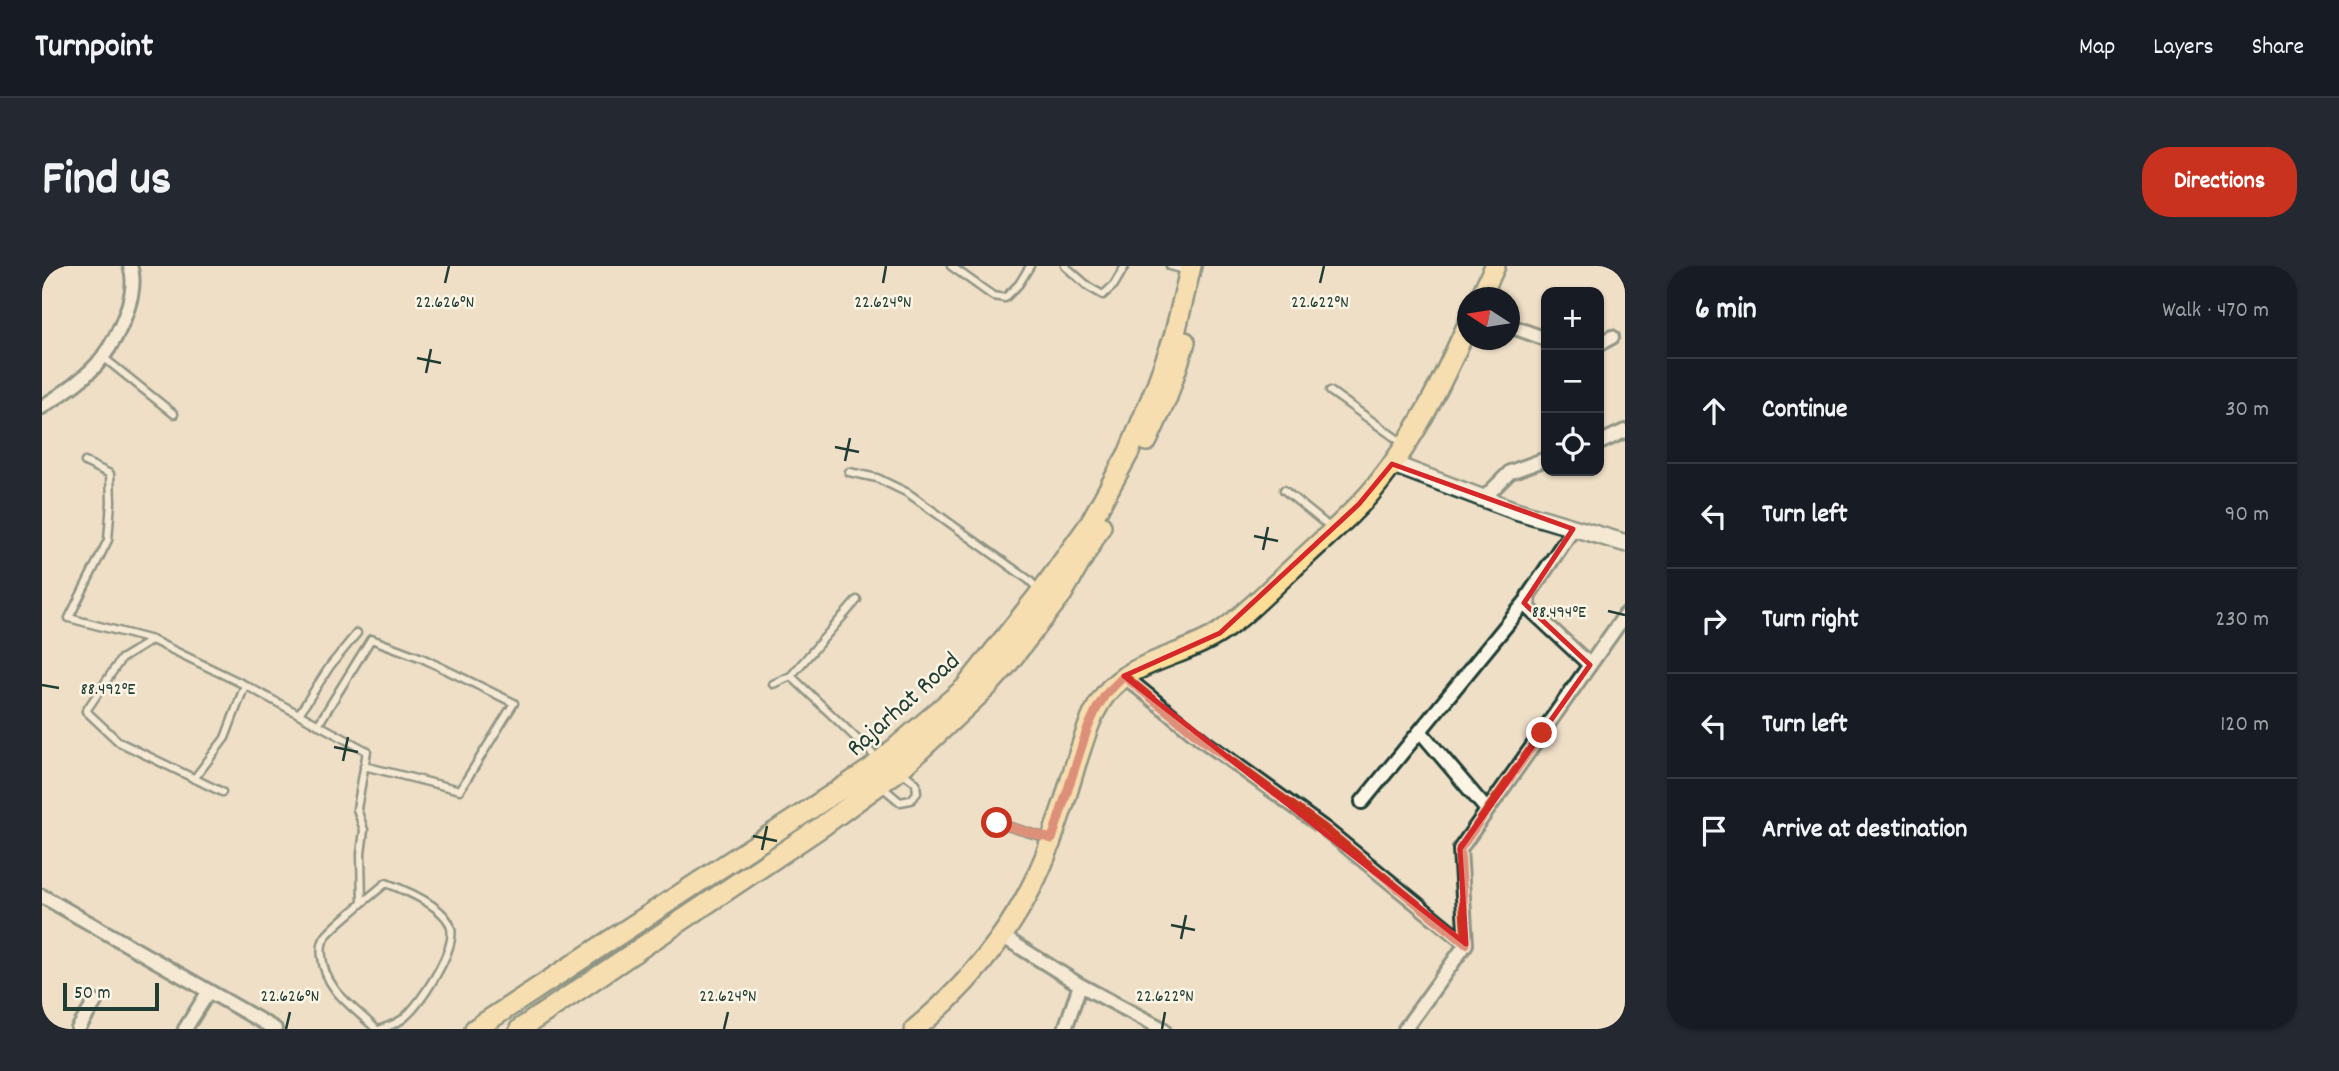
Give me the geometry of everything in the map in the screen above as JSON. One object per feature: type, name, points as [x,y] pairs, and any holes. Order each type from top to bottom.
[{"type":"main road","points":[[1485,287],[1495,266]]},
{"type":"main road","name":"Rajarhat Road","points":[[475,1029],[883,769],[965,688],[1041,592],[1089,525],[1129,452],[1174,337],[1195,268]]},
{"type":"main road","points":[[520,1029],[883,769],[997,676],[1062,594],[1146,443],[1167,397],[1187,337],[1195,268]]},
{"type":"main road","points":[[915,1029],[950,999],[974,973],[1002,936],[1033,885],[1052,839],[1087,730],[1105,695],[1124,676],[1202,644],[1220,633],[1334,530],[1376,486],[1405,445],[1457,347]]},
{"type":"street","points":[[42,407],[103,357],[128,307],[134,287],[130,266]]},
{"type":"street","points":[[1520,330],[1541,338]]},
{"type":"street","points":[[1604,341],[1612,337]]},
{"type":"street","points":[[1604,441],[1625,431]]},
{"type":"street","points":[[1484,498],[1510,472],[1541,461]]},
{"type":"street","points":[[1392,464],[1573,529],[1625,543]]},
{"type":"street","points":[[1362,803],[1527,600],[1573,529]]},
{"type":"street","points":[[1527,600],[1528,608],[1590,666]]},
{"type":"street","points":[[1405,1029],[1466,944],[1460,849],[1625,615]]},
{"type":"street","points":[[1124,676],[1205,742],[1324,828],[1466,944]]},
{"type":"street","points":[[1420,731],[1487,810]]},
{"type":"street","points":[[42,896],[268,1027]]},
{"type":"street","points":[[1002,936],[1080,985],[1163,1029]]},
{"type":"street","points":[[1065,1029],[1080,985]]},
{"type":"street","points":[[185,1029],[209,991]]},
{"type":"street","points":[[78,1029],[95,1002]]},
{"type":"lane","points":[[951,266],[993,296],[1005,298],[1019,284],[1030,266]]},
{"type":"lane","points":[[1065,266],[1089,287],[1104,295],[1114,285],[1125,266]]},
{"type":"lane","points":[[1170,266],[1195,268]]},
{"type":"lane","points":[[103,357],[174,414]]},
{"type":"lane","points":[[1330,391],[1405,445]]},
{"type":"lane","points":[[85,462],[110,474],[108,540],[69,618],[152,640],[245,685],[368,751],[357,809],[364,830],[361,854],[362,903]]},
{"type":"lane","points":[[849,472],[877,478],[908,493],[1029,580],[1041,592]]},
{"type":"lane","points":[[1284,490],[1334,530]]},
{"type":"lane","points":[[773,684],[790,676],[857,600]]},
{"type":"lane","points":[[299,714],[330,666],[358,633]]},
{"type":"lane","points":[[318,725],[371,639],[422,658],[514,703],[460,790],[364,766]]},
{"type":"lane","points":[[152,640],[121,659],[86,711],[118,743],[222,792]]},
{"type":"lane","points":[[790,676],[883,769],[900,802],[911,800],[917,793],[916,783],[883,769]]},
{"type":"lane","points":[[194,779],[225,738],[245,685]]},
{"type":"lane","points":[[997,823],[1052,839]]},
{"type":"lane","points":[[386,883],[421,898],[441,914],[451,926],[452,941],[415,1007],[403,1019],[378,1029],[334,991],[328,980],[321,951],[324,938],[386,883]]},
{"type":"highlighted area","points":[[1392,464],[1573,529],[1524,603],[1590,665],[1460,849],[1466,944],[1124,676],[1220,633],[1359,504]]},
{"type":"route","points":[[997,823],[1052,839],[1087,730],[1105,695],[1124,676],[1205,742],[1324,828],[1466,944],[1460,849],[1542,733]]}]
